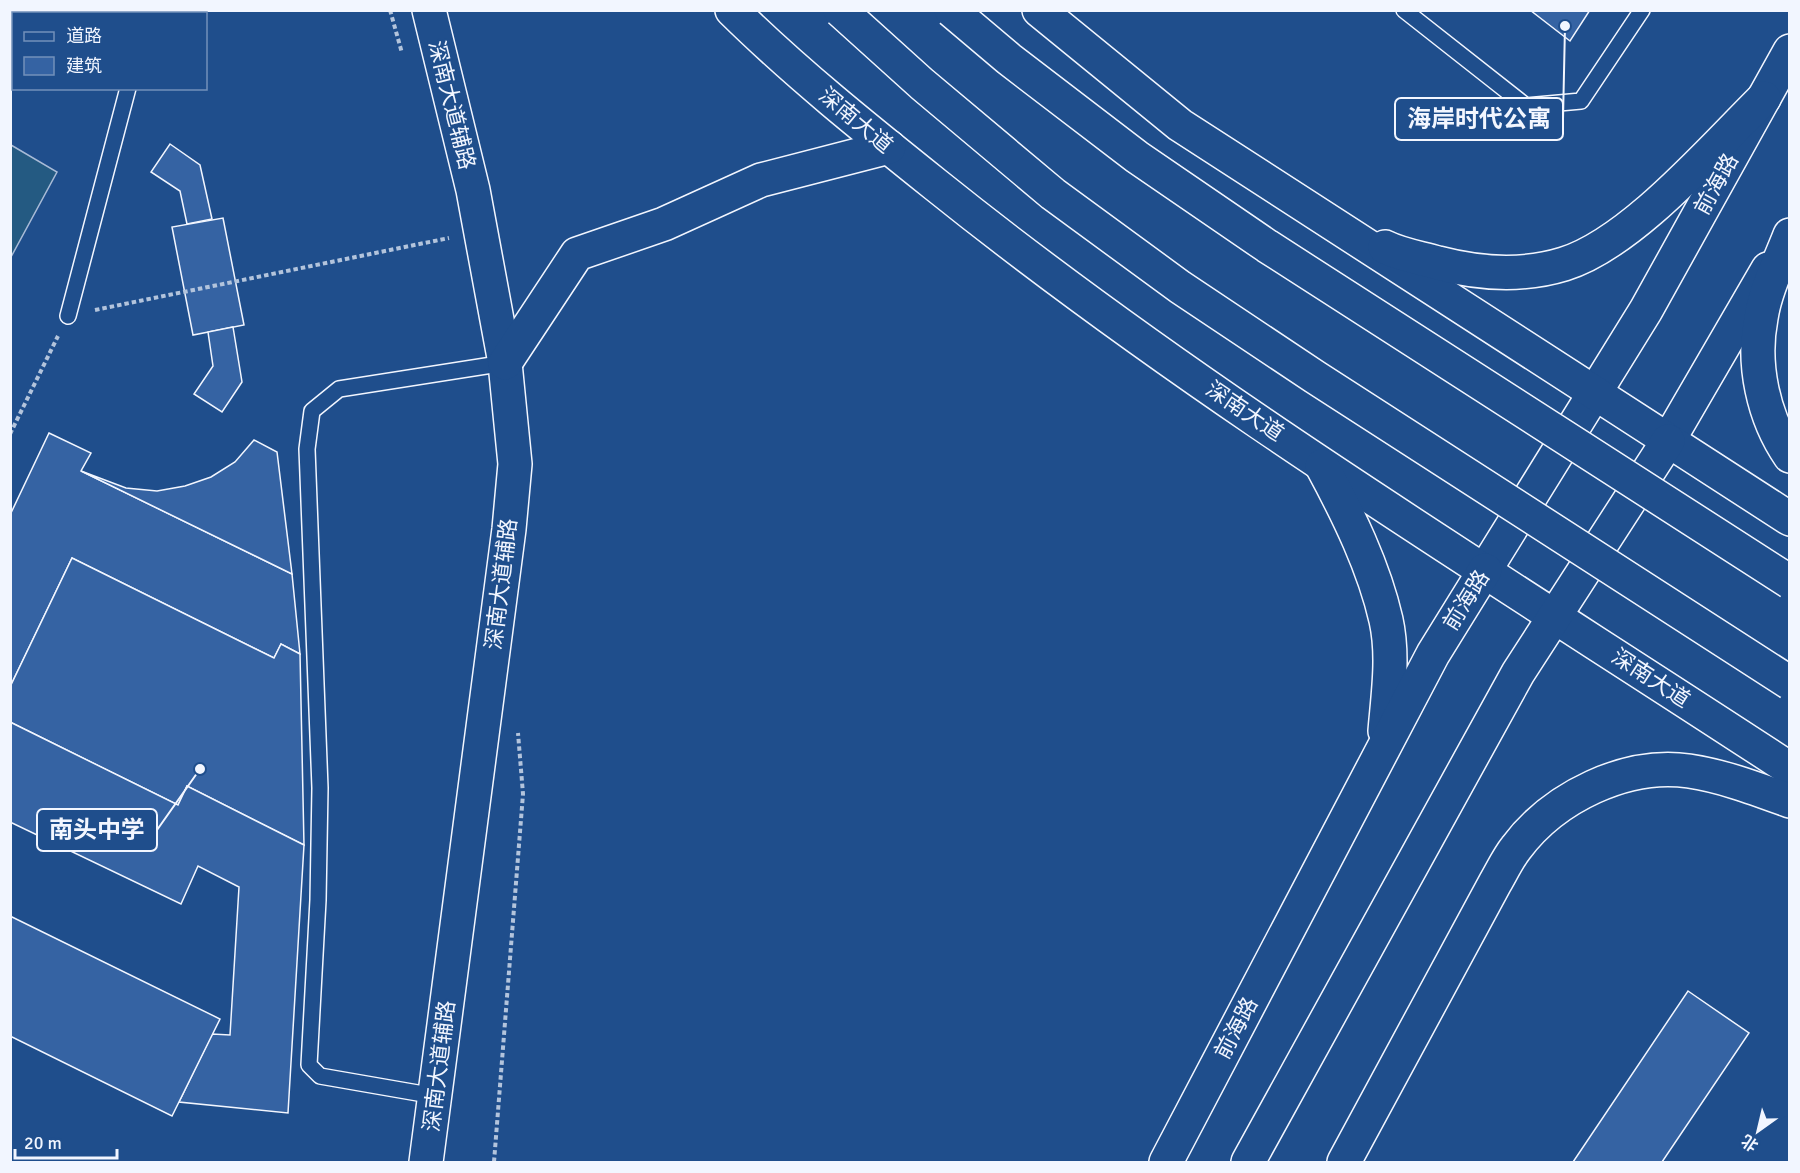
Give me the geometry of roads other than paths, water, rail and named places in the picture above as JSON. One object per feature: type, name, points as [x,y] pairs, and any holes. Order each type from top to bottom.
[{"type":"main road","name":"深南大道辅路","points":[[426,1162],[509,529],[515,465],[505,363],[473,190],[429,10]]},
{"type":"main road","name":"深南大道","points":[[732,10],[771,49],[889,147],[1005,241],[1142,343],[1790,770]]},
{"type":"main road","points":[[840,10],[922,84],[1053,194],[1180,287],[1315,377],[1790,683]]},
{"type":"main road","points":[[951,10],[1137,157],[1258,239],[1790,582]]},
{"type":"main road","points":[[1039,10],[1180,125],[1281,193],[1790,519]]},
{"type":"main road","name":"前海路","points":[[1166,1162],[1433,654],[1646,310],[1790,51]]},
{"type":"main road","points":[[1281,193],[1389,249],[1461,269],[1504,274],[1541,270],[1576,259],[1622,231],[1674,186],[1764,98]]},
{"type":"main road","points":[[505,363],[577,254],[664,224],[761,180],[889,147]]},
{"type":"main road","points":[[1248,1162],[1518,673],[1668,441],[1790,234]]},
{"type":"main road","points":[[1790,234],[1761,317],[1757,364],[1767,408],[1790,456]]},
{"type":"main road","points":[[1320,462],[1344,505],[1386,621],[1391,665],[1384,746]]},
{"type":"main road","points":[[1344,1162],[1516,847],[1550,813],[1615,778],[1652,770],[1699,773],[1790,801]]},
{"type":"lane","points":[[1404,10],[1526,106],[1581,101],[1642,10]]},
{"type":"lane","points":[[68,316],[127,90]]},
{"type":"lane","points":[[435,1096],[320,1076],[309,1065],[318,900],[320,788],[306,449],[312,411],[339,389],[505,363]]},
{"type":"place","name":"海岸时代公寓","points":[[1565,26]]},
{"type":"place","name":"南头中学","points":[[200,769]]}]
